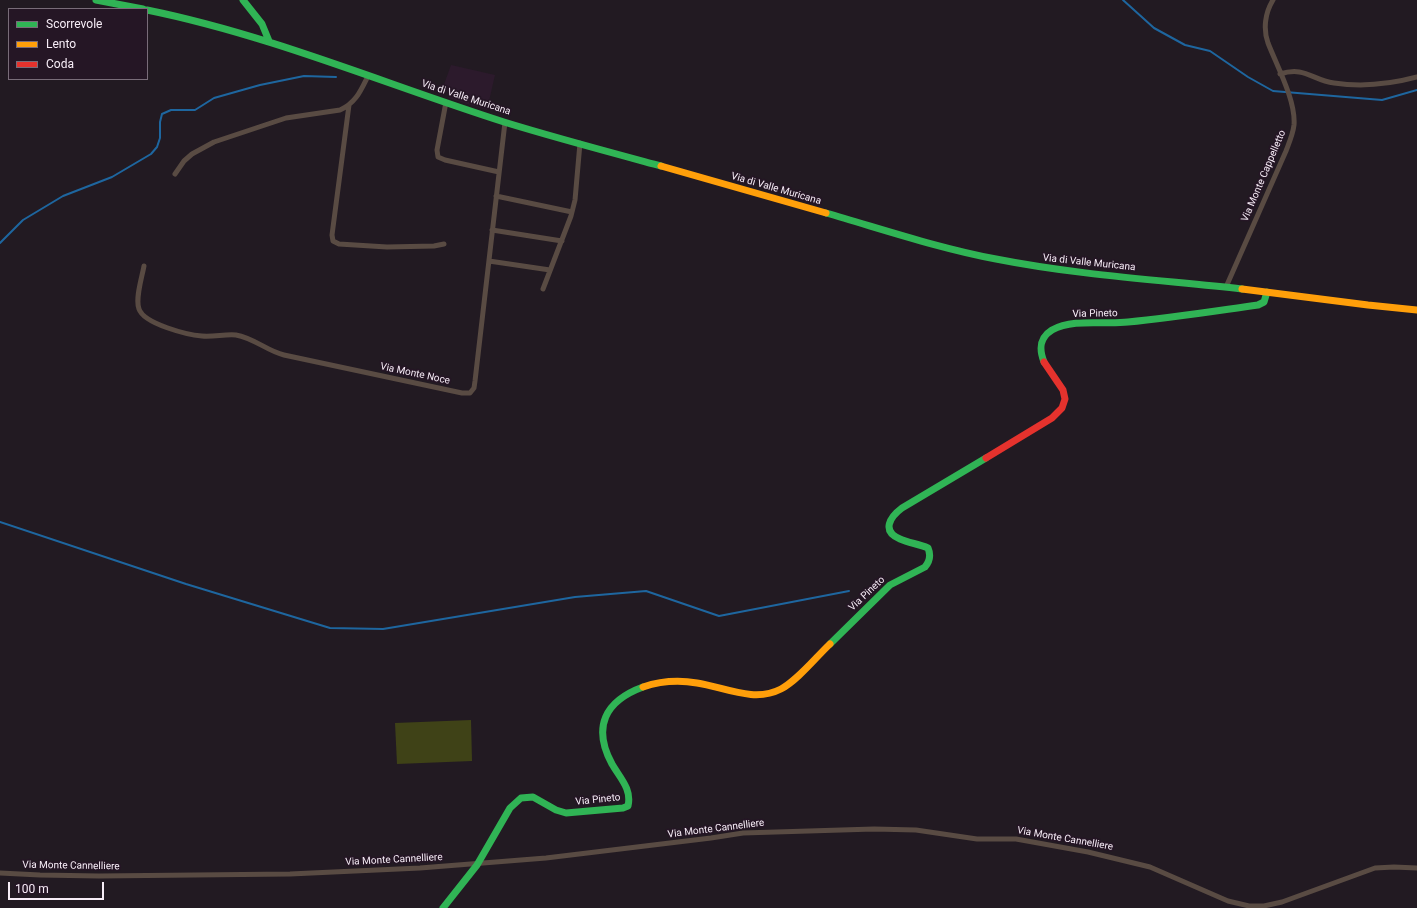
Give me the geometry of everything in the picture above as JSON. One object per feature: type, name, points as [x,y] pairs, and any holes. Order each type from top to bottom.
[{"type":"street","points":[[96,0],[137,8]]},
{"type":"street","points":[[243,0],[262,24],[269,41]]},
{"type":"street","name":"Via Monte Cappelletto","points":[[1226,287],[1286,151],[1292,133],[1294,113],[1265,34],[1266,17],[1272,0]]},
{"type":"street","name":"Via di Valle Muricana","points":[[148,10],[187,18],[269,41],[505,122],[993,259],[1041,267],[1226,287],[1342,303],[1417,310]]},
{"type":"street","points":[[1280,74],[1300,72],[1327,82],[1339,83],[1380,83],[1417,77]]},
{"type":"street","points":[[175,174],[181,165],[192,154],[214,142],[286,118],[340,110],[349,105],[357,97],[368,76]]},
{"type":"street","points":[[446,102],[437,150],[438,157],[445,160],[499,172]]},
{"type":"street","points":[[349,105],[332,235],[333,241],[339,244],[387,247],[434,246],[444,244]]},
{"type":"street","name":"Via Monte Noce","points":[[144,266],[138,301],[139,309],[143,315],[172,330],[202,336],[242,336],[280,354],[466,394],[472,392],[475,383],[505,122]]},
{"type":"street","points":[[542,289],[562,241],[572,212],[580,143]]},
{"type":"street","points":[[496,196],[572,212]]},
{"type":"street","points":[[492,230],[562,241]]},
{"type":"street","points":[[489,261],[550,270]]},
{"type":"street","name":"Via Pineto","points":[[443,908],[477,865],[506,814],[521,798],[533,797],[556,810],[566,813],[627,807],[629,802],[628,791],[610,759],[604,743],[602,728],[607,711],[622,697],[646,686],[674,681],[707,684],[748,695],[763,695],[777,691],[791,682],[892,584],[925,568],[928,564],[930,556],[928,548],[896,538],[889,529],[893,516],[902,508],[1060,412],[1065,402],[1064,392],[1058,381],[1043,361],[1040,354],[1042,340],[1049,332],[1060,327],[1089,322],[1121,324],[1258,305],[1264,302],[1267,292]]},
{"type":"street","name":"Via Monte Cannelliere","points":[[0,873],[99,876],[290,874],[420,868],[477,865],[546,858],[747,833],[849,829],[903,829],[977,839],[1002,838],[1022,840],[1115,857],[1154,868],[1232,902],[1254,906],[1268,906],[1285,902],[1375,868],[1417,868]]},
{"type":"shaded area","points":[[451,65],[495,75],[487,110],[448,98],[449,92],[442,90]]},
{"type":"green space","points":[[471,720],[472,761],[397,764],[395,723]]},
{"type":"waterway","points":[[1123,0],[1154,28],[1185,45],[1210,51],[1248,77],[1273,91],[1382,100],[1417,90]]},
{"type":"waterway","points":[[0,243],[23,220],[63,196],[112,177],[151,154],[157,147],[160,138],[160,122],[162,114],[171,110],[195,110],[214,98],[260,85],[304,76],[336,77]]},
{"type":"waterway","points":[[0,522],[186,584],[330,628],[383,629],[575,597],[646,591],[719,616],[849,591]]},
{"type":"traffic: fast","points":[[96,0],[138,8]]},
{"type":"traffic: fast","points":[[243,0],[262,24],[269,41]]},
{"type":"traffic: fast","points":[[148,10],[193,20],[283,46],[504,122],[661,166]]},
{"type":"traffic: fast","points":[[826,213],[931,244],[974,255],[1026,265],[1119,277],[1242,289]]},
{"type":"traffic: fast","points":[[1044,362],[1041,353],[1042,340],[1052,330],[1061,326],[1079,323],[1119,323],[1258,305],[1264,302],[1267,292]]},
{"type":"traffic: fast","points":[[830,644],[890,585],[925,567],[928,562],[930,558],[928,548],[900,539],[894,536],[891,532],[889,524],[894,516],[902,508],[986,458]]},
{"type":"traffic: fast","points":[[443,908],[477,865],[510,808],[521,798],[533,797],[556,810],[566,813],[623,808],[628,806],[629,800],[627,789],[606,751],[603,738],[603,727],[611,708],[619,700],[643,687]]},
{"type":"traffic: slow","points":[[661,166],[826,213]]},
{"type":"traffic: slow","points":[[1242,289],[1417,310]]},
{"type":"traffic: slow","points":[[643,687],[663,682],[684,682],[697,683],[739,693],[760,695],[771,693],[781,689],[794,680],[830,644]]},
{"type":"traffic: jam","points":[[986,458],[1052,418],[1062,408],[1065,399],[1063,390],[1044,362]]}]
